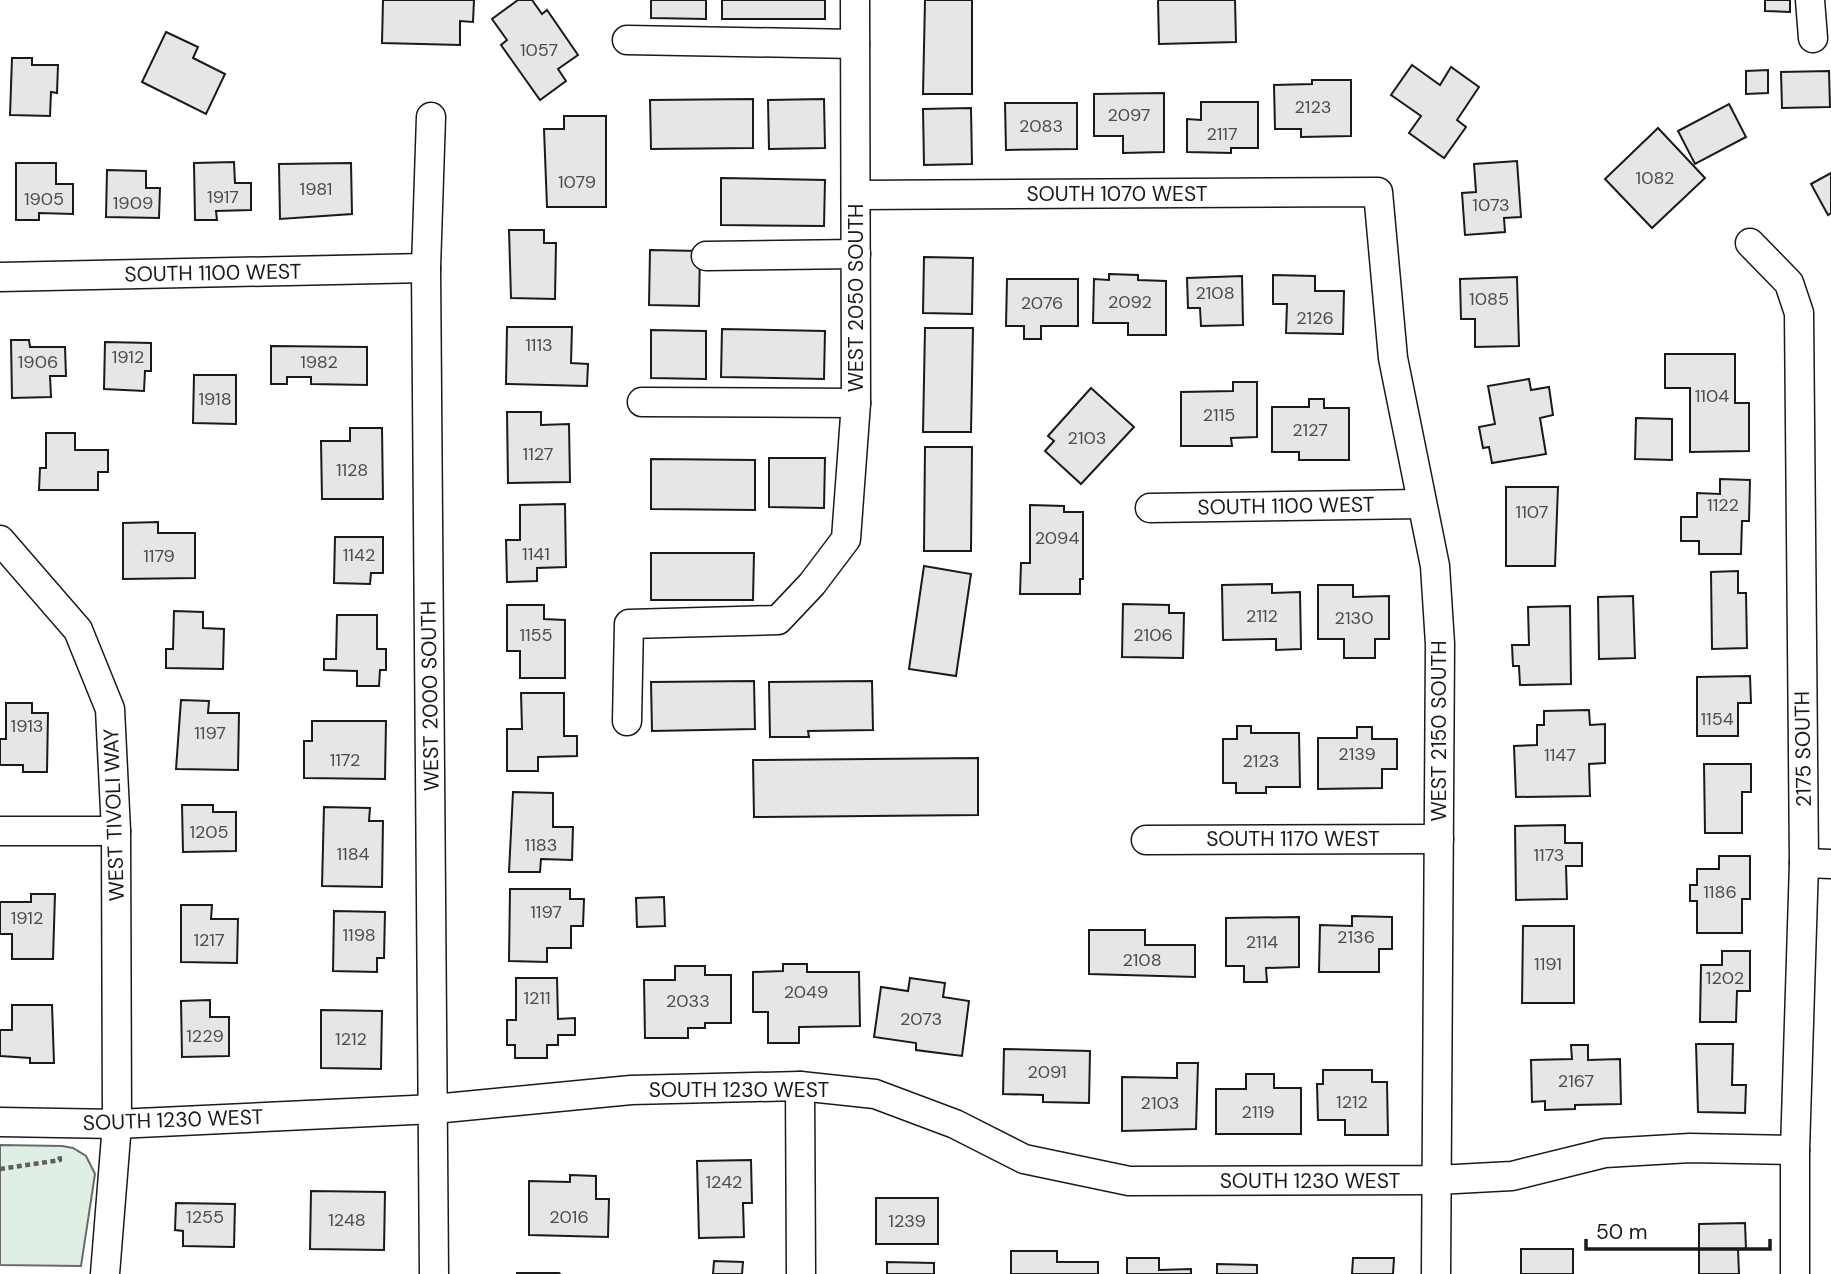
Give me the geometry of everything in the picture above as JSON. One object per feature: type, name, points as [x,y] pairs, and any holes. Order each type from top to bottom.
[{"type":"street","name":"WEST 2050 SOUTH","points":[[627,721],[629,624],[778,620],[811,584],[846,539],[856,404],[855,0]]},
{"type":"street","points":[[1810,0],[1813,38]]},
{"type":"street","points":[[626,40],[855,44]]},
{"type":"street","name":"WEST 2000 SOUTH","points":[[431,117],[426,268],[434,1274]]},
{"type":"street","name":"SOUTH 1070 WEST","points":[[856,195],[1378,192]]},
{"type":"street","name":"WEST 2150 SOUTH","points":[[1378,192],[1393,358],[1435,566],[1440,644],[1436,1274]]},
{"type":"street","name":"2175 SOUTH","points":[[1750,243],[1789,283],[1799,313],[1818,864],[1795,1150],[1795,1274]]},
{"type":"street","points":[[706,256],[856,254]]},
{"type":"street","name":"SOUTH 1100 WEST","points":[[0,277],[426,268]]},
{"type":"street","points":[[642,402],[856,404]]},
{"type":"street","name":"SOUTH 1100 WEST","points":[[1150,508],[1421,504]]},
{"type":"street","name":"WEST TIVOLI WAY","points":[[0,540],[78,630],[110,709],[116,831],[117,1124],[116,1162],[106,1233],[105,1274]]},
{"type":"street","points":[[0,831],[116,831]]},
{"type":"street","name":"SOUTH 1170 WEST","points":[[1146,840],[1439,839]]},
{"type":"street","points":[[800,1086],[802,1274]]},
{"type":"street","name":"SOUTH 1230 WEST","points":[[0,1122],[117,1124],[434,1109],[631,1090],[800,1086],[874,1094],[956,1124],[1024,1159],[1129,1181],[1437,1180],[1512,1176],[1605,1153],[1690,1148],[1795,1150]]},
{"type":"path","points":[[0,1168],[60,1160],[59,1153]]},
{"type":"green space","points":[[0,1145],[62,1146],[73,1148],[86,1156],[95,1174],[81,1266],[0,1265]]},
{"type":"building","points":[[383,0],[474,0],[473,22],[460,21],[460,45],[382,43]]},
{"type":"building","points":[[518,0],[532,0],[542,14],[547,10],[578,55],[558,69],[566,81],[540,100],[501,45],[507,40],[492,19]]},
{"type":"building","points":[[651,0],[706,0],[706,19],[651,18]]},
{"type":"building","points":[[722,0],[825,0],[825,19],[722,19]]},
{"type":"building","points":[[925,0],[972,0],[972,94],[923,94]]},
{"type":"building","points":[[1158,0],[1235,0],[1236,42],[1159,44]]},
{"type":"building","points":[[1765,0],[1790,0],[1790,12],[1765,11]]},
{"type":"building","points":[[166,32],[198,47],[193,58],[225,74],[206,114],[142,82]]},
{"type":"building","points":[[12,58],[32,58],[32,65],[58,65],[57,93],[51,92],[50,116],[10,115]]},
{"type":"building","points":[[1412,65],[1440,85],[1451,67],[1479,87],[1457,120],[1466,127],[1444,158],[1409,133],[1421,116],[1391,95]]},
{"type":"building","points":[[1768,70],[1768,93],[1746,94],[1746,71]]},
{"type":"building","points":[[1829,71],[1830,107],[1782,108],[1781,72]]},
{"type":"building","points":[[1312,80],[1351,80],[1351,136],[1301,137],[1301,129],[1275,129],[1274,85],[1312,84]]},
{"type":"building","points":[[1164,93],[1164,152],[1123,153],[1123,136],[1094,136],[1094,94]]},
{"type":"building","points":[[753,99],[753,148],[651,149],[650,100]]},
{"type":"building","points":[[824,99],[825,148],[769,149],[768,100]]},
{"type":"building","points":[[1201,102],[1258,102],[1258,148],[1231,148],[1231,153],[1187,152],[1187,119],[1201,120]]},
{"type":"building","points":[[1005,103],[1077,103],[1077,149],[1006,150]]},
{"type":"building","points":[[1729,104],[1746,137],[1695,164],[1678,131]]},
{"type":"building","points":[[971,108],[972,164],[924,165],[923,109]]},
{"type":"building","points":[[564,116],[606,116],[606,207],[547,207],[544,129],[564,129]]},
{"type":"building","points":[[1658,128],[1705,178],[1652,228],[1605,179]]},
{"type":"building","points":[[1517,161],[1521,217],[1504,218],[1505,232],[1465,235],[1462,193],[1476,192],[1474,164]]},
{"type":"building","points":[[234,162],[235,183],[251,183],[251,210],[216,211],[217,220],[195,220],[194,163]]},
{"type":"building","points":[[16,163],[56,163],[56,184],[73,184],[73,214],[39,213],[39,220],[16,220]]},
{"type":"building","points":[[351,163],[352,214],[280,219],[279,164]]},
{"type":"building","points":[[107,170],[146,171],[146,188],[160,188],[159,218],[106,217]]},
{"type":"building","points":[[1831,173],[1831,213],[1828,215],[1811,184]]},
{"type":"building","points":[[721,178],[825,180],[824,226],[721,225]]},
{"type":"building","points":[[509,230],[544,230],[544,243],[556,243],[555,299],[511,298]]},
{"type":"building","points":[[650,250],[700,251],[699,306],[649,305]]},
{"type":"building","points":[[924,257],[973,258],[972,314],[923,313]]},
{"type":"building","points":[[1109,274],[1138,275],[1138,280],[1166,281],[1166,335],[1128,335],[1128,323],[1093,323],[1094,279],[1109,280]]},
{"type":"building","points":[[1273,275],[1315,276],[1315,291],[1344,291],[1343,334],[1286,333],[1287,304],[1273,304]]},
{"type":"building","points":[[1242,276],[1243,325],[1201,326],[1200,308],[1188,308],[1187,278]]},
{"type":"building","points":[[1517,277],[1519,346],[1475,347],[1475,319],[1461,319],[1460,279]]},
{"type":"building","points":[[1007,279],[1078,279],[1078,326],[1041,326],[1041,339],[1024,339],[1024,326],[1006,326]]},
{"type":"building","points":[[507,327],[572,327],[571,363],[588,364],[587,386],[506,384]]},
{"type":"building","points":[[925,328],[973,328],[971,432],[923,432]]},
{"type":"building","points":[[722,329],[825,331],[824,379],[721,377]]},
{"type":"building","points":[[651,330],[706,331],[706,379],[651,378]]},
{"type":"building","points":[[11,340],[29,340],[30,347],[65,347],[66,376],[50,376],[51,397],[12,398]]},
{"type":"building","points":[[105,342],[151,343],[151,371],[145,371],[144,391],[104,389]]},
{"type":"building","points":[[271,346],[367,347],[367,385],[311,384],[311,377],[287,377],[287,384],[271,384]]},
{"type":"building","points":[[1665,354],[1735,354],[1735,403],[1749,403],[1749,451],[1690,452],[1690,388],[1665,388]]},
{"type":"building","points":[[194,375],[236,375],[236,424],[193,423]]},
{"type":"building","points":[[1529,379],[1531,390],[1549,387],[1553,415],[1540,418],[1546,454],[1492,463],[1489,447],[1483,448],[1479,427],[1495,424],[1488,386]]},
{"type":"building","points":[[1233,382],[1257,382],[1257,437],[1231,438],[1232,446],[1181,446],[1181,392],[1233,391]]},
{"type":"building","points":[[1091,388],[1134,427],[1081,484],[1045,451],[1054,441],[1048,436]]},
{"type":"building","points":[[1309,399],[1324,399],[1324,408],[1349,408],[1349,460],[1299,460],[1299,452],[1272,452],[1272,407],[1309,407]]},
{"type":"building","points":[[507,412],[541,412],[541,425],[569,424],[570,482],[508,483]]},
{"type":"building","points":[[1636,418],[1672,419],[1672,460],[1635,459]]},
{"type":"building","points":[[350,428],[382,428],[383,499],[322,499],[321,441],[350,441]]},
{"type":"building","points":[[46,433],[75,433],[75,450],[108,450],[108,472],[98,472],[98,490],[39,490],[40,468],[46,468]]},
{"type":"building","points":[[925,447],[972,447],[971,551],[924,551]]},
{"type":"building","points":[[769,458],[825,458],[824,508],[769,507]]},
{"type":"building","points":[[651,459],[755,460],[755,510],[651,509]]},
{"type":"building","points":[[1720,479],[1750,480],[1749,521],[1742,521],[1741,554],[1699,554],[1699,541],[1681,541],[1681,517],[1697,517],[1697,493],[1720,494]]},
{"type":"building","points":[[1506,487],[1558,487],[1555,566],[1506,566]]},
{"type":"building","points":[[565,504],[566,567],[537,568],[537,581],[507,582],[506,540],[520,540],[520,505]]},
{"type":"building","points":[[1030,505],[1064,506],[1064,512],[1083,512],[1083,579],[1080,579],[1080,594],[1020,594],[1021,563],[1030,563]]},
{"type":"building","points":[[158,522],[158,533],[195,533],[195,578],[123,579],[123,523]]},
{"type":"building","points":[[335,537],[383,537],[383,573],[371,573],[370,584],[334,583]]},
{"type":"building","points":[[651,553],[754,553],[753,600],[651,600]]},
{"type":"building","points":[[924,566],[971,574],[956,676],[909,669]]},
{"type":"building","points":[[1738,571],[1738,593],[1746,593],[1747,648],[1712,649],[1711,572]]},
{"type":"building","points":[[1272,584],[1272,593],[1300,592],[1301,649],[1276,650],[1276,639],[1223,640],[1222,585]]},
{"type":"building","points":[[1318,585],[1353,585],[1353,597],[1389,596],[1389,639],[1375,639],[1375,658],[1344,658],[1344,639],[1318,639]]},
{"type":"building","points":[[1633,596],[1635,658],[1599,659],[1598,597]]},
{"type":"building","points":[[1123,604],[1169,605],[1169,613],[1184,613],[1183,658],[1122,657]]},
{"type":"building","points":[[507,605],[544,605],[544,619],[565,620],[565,678],[520,678],[520,651],[507,651]]},
{"type":"building","points":[[1570,606],[1571,684],[1520,685],[1519,666],[1513,666],[1512,645],[1529,645],[1528,607]]},
{"type":"building","points":[[174,611],[203,612],[203,628],[224,629],[223,669],[166,668],[166,649],[173,649]]},
{"type":"building","points":[[337,615],[377,615],[377,649],[386,649],[386,670],[380,670],[379,686],[357,686],[357,671],[324,670],[324,659],[336,659]]},
{"type":"building","points":[[1750,676],[1751,703],[1738,703],[1738,736],[1697,736],[1697,677]]},
{"type":"building","points":[[754,681],[755,729],[652,731],[651,682]]},
{"type":"building","points":[[872,681],[873,730],[808,731],[809,737],[770,737],[769,682]]},
{"type":"building","points":[[521,693],[564,693],[564,736],[577,736],[577,756],[538,757],[538,771],[507,771],[507,729],[522,729]]},
{"type":"building","points":[[181,700],[209,701],[208,713],[239,713],[238,770],[176,769]]},
{"type":"building","points":[[6,703],[32,703],[32,713],[48,713],[47,772],[23,772],[23,765],[0,765],[0,739],[6,739]]},
{"type":"building","points":[[1589,710],[1590,725],[1605,724],[1605,763],[1589,764],[1590,796],[1516,797],[1514,746],[1537,745],[1537,725],[1544,725],[1544,711]]},
{"type":"building","points":[[312,721],[386,721],[385,779],[304,778],[304,741],[312,741]]},
{"type":"building","points":[[1237,726],[1251,726],[1251,733],[1299,733],[1300,787],[1266,787],[1266,793],[1236,793],[1236,783],[1223,783],[1223,739],[1237,739]]},
{"type":"building","points":[[1357,727],[1372,727],[1372,739],[1397,739],[1397,769],[1382,769],[1382,788],[1318,789],[1318,738],[1357,738]]},
{"type":"building","points":[[978,758],[978,815],[754,817],[753,760]]},
{"type":"building","points":[[1704,764],[1751,764],[1751,792],[1742,792],[1742,833],[1705,833]]},
{"type":"building","points":[[513,792],[553,793],[553,827],[573,827],[572,860],[541,859],[540,872],[509,872]]},
{"type":"building","points":[[182,805],[213,805],[213,812],[236,812],[236,851],[183,852]]},
{"type":"building","points":[[324,807],[370,808],[369,821],[383,821],[382,887],[322,886]]},
{"type":"building","points":[[1565,825],[1565,843],[1582,843],[1582,866],[1566,866],[1567,899],[1516,900],[1515,826]]},
{"type":"building","points":[[1719,856],[1750,856],[1750,899],[1742,899],[1742,933],[1697,933],[1697,901],[1690,901],[1690,885],[1697,885],[1697,869],[1719,869]]},
{"type":"building","points":[[510,889],[570,889],[570,899],[584,899],[583,926],[571,926],[571,948],[547,948],[547,962],[509,961]]},
{"type":"building","points":[[31,894],[55,894],[53,959],[12,959],[12,934],[0,934],[0,902],[31,902]]},
{"type":"building","points":[[664,897],[665,926],[637,927],[636,898]]},
{"type":"building","points":[[181,905],[212,905],[211,919],[238,919],[237,963],[181,962]]},
{"type":"building","points":[[334,911],[385,912],[384,958],[377,958],[377,972],[333,971]]},
{"type":"building","points":[[1352,916],[1392,917],[1392,949],[1379,949],[1379,972],[1319,972],[1320,925],[1352,926]]},
{"type":"building","points":[[1299,917],[1299,967],[1266,968],[1267,982],[1244,982],[1244,966],[1226,966],[1226,918]]},
{"type":"building","points":[[1523,926],[1574,926],[1574,1003],[1522,1003]]},
{"type":"building","points":[[1089,930],[1145,930],[1145,945],[1195,945],[1195,977],[1089,974]]},
{"type":"building","points":[[1722,951],[1750,951],[1750,991],[1737,991],[1736,1022],[1700,1022],[1701,965],[1722,965]]},
{"type":"building","points":[[783,964],[807,964],[807,972],[859,972],[860,1026],[799,1027],[799,1043],[768,1043],[768,1012],[753,1012],[753,972],[783,971]]},
{"type":"building","points":[[675,966],[705,966],[705,975],[731,975],[731,1023],[705,1023],[705,1028],[688,1028],[688,1038],[645,1038],[644,980],[675,980]]},
{"type":"building","points":[[516,978],[557,978],[558,1019],[575,1018],[575,1035],[558,1035],[558,1045],[547,1045],[547,1058],[515,1058],[515,1045],[507,1045],[507,1020],[516,1020]]},
{"type":"building","points":[[910,978],[945,983],[943,997],[969,1001],[962,1056],[916,1050],[916,1043],[874,1037],[881,987],[908,991]]},
{"type":"building","points":[[210,1000],[210,1017],[229,1017],[229,1056],[182,1057],[181,1001]]},
{"type":"building","points":[[12,1005],[52,1005],[54,1063],[30,1063],[30,1058],[0,1056],[0,1030],[12,1030]]},
{"type":"building","points":[[321,1010],[382,1011],[381,1069],[321,1068]]},
{"type":"building","points":[[1696,1044],[1733,1044],[1732,1085],[1746,1085],[1745,1113],[1698,1112]]},
{"type":"building","points":[[1571,1045],[1588,1045],[1588,1060],[1620,1059],[1621,1104],[1575,1105],[1575,1109],[1545,1110],[1545,1101],[1532,1102],[1531,1060],[1572,1059]]},
{"type":"building","points":[[1004,1049],[1090,1051],[1089,1103],[1043,1102],[1043,1095],[1003,1094]]},
{"type":"building","points":[[1177,1063],[1198,1063],[1196,1129],[1122,1131],[1122,1077],[1177,1078]]},
{"type":"building","points":[[1323,1070],[1372,1070],[1372,1082],[1387,1082],[1388,1135],[1345,1135],[1345,1120],[1318,1120],[1317,1084],[1323,1084]]},
{"type":"building","points":[[1246,1074],[1274,1074],[1274,1088],[1301,1088],[1301,1134],[1216,1134],[1216,1089],[1246,1089]]},
{"type":"building","points":[[751,1160],[752,1203],[743,1203],[744,1237],[699,1238],[697,1161]]},
{"type":"building","points":[[570,1175],[596,1176],[596,1199],[609,1199],[608,1237],[529,1235],[529,1181],[570,1182]]},
{"type":"building","points":[[311,1191],[385,1192],[384,1250],[310,1249]]},
{"type":"building","points":[[876,1198],[938,1198],[938,1244],[876,1244]]},
{"type":"building","points":[[176,1203],[235,1204],[234,1247],[183,1246],[183,1231],[175,1230]]},
{"type":"building","points":[[1745,1223],[1746,1249],[1738,1249],[1739,1274],[1699,1274],[1699,1224]]},
{"type":"building","points":[[1521,1249],[1573,1249],[1573,1274],[1521,1274]]},
{"type":"building","points":[[1011,1251],[1057,1251],[1057,1262],[1098,1262],[1098,1274],[1011,1274]]},
{"type":"building","points":[[1127,1258],[1159,1258],[1159,1270],[1191,1269],[1191,1274],[1127,1274]]},
{"type":"building","points":[[1353,1258],[1394,1258],[1393,1274],[1352,1274]]},
{"type":"building","points":[[714,1261],[743,1262],[742,1274],[713,1274]]},
{"type":"building","points":[[887,1262],[934,1263],[934,1274],[887,1274]]},
{"type":"building","points":[[1217,1264],[1257,1265],[1257,1274],[1217,1274]]},
{"type":"building","points":[[559,1273],[560,1274],[517,1274]]}]
